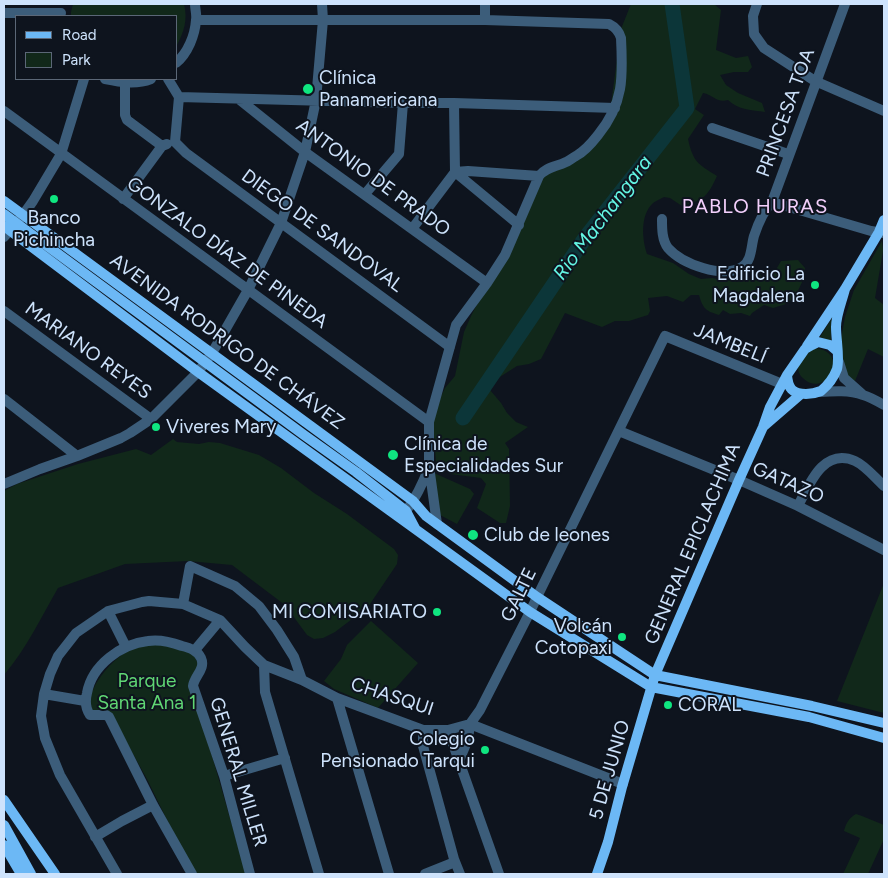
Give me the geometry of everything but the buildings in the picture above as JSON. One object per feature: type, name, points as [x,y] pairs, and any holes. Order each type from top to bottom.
[{"type":"street","points":[[178,61],[192,41],[196,20],[195,4]]},
{"type":"street","points":[[4,484],[121,438],[151,419],[198,372],[212,353],[248,290],[281,223],[305,152],[316,100],[323,20],[322,4]]},
{"type":"street","points":[[485,4],[485,20]]},
{"type":"street","points":[[758,4],[753,16],[754,34],[764,48],[816,82],[884,111]]},
{"type":"street","name":"PRINCESA TOA","points":[[662,219],[662,233],[667,247],[678,258],[708,269],[732,272],[745,265],[760,220],[772,202],[788,154],[845,4]]},
{"type":"street","points":[[4,13],[62,11]]},
{"type":"street","points":[[196,20],[485,20],[609,24],[618,30],[621,38],[622,74],[615,108],[604,127],[586,150],[566,162],[544,170],[539,176],[505,255],[456,325],[429,422],[429,466],[437,524]]},
{"type":"street","points":[[8,229],[23,215],[61,154],[84,80]]},
{"type":"street","points":[[110,80],[125,83],[148,80]]},
{"type":"street","points":[[123,199],[162,146],[175,142],[179,97],[169,80]]},
{"type":"street","points":[[125,83],[125,115],[127,120],[162,146]]},
{"type":"street","points":[[179,97],[615,108]]},
{"type":"street","name":"ANTONIO DE PRADO","points":[[240,100],[305,152],[487,283]]},
{"type":"street","points":[[365,194],[399,154],[403,103]]},
{"type":"street","points":[[412,229],[454,172],[454,103]]},
{"type":"street","name":"GONZALO DÍAZ DE PINEDA","points":[[4,111],[429,422]]},
{"type":"street","points":[[712,128],[788,154]]},
{"type":"street","name":"DIEGO DE SANDOVAL","points":[[175,142],[186,153],[450,347]]},
{"type":"street","points":[[454,172],[468,171],[539,176]]},
{"type":"street","points":[[454,172],[519,225]]},
{"type":"street","name":"AVENIDA RODRIGO DE CHÁVEZ","points":[[4,201],[413,501],[426,516],[537,597],[656,675],[812,706],[884,723]]},
{"type":"street","points":[[772,202],[882,233]]},
{"type":"street","name":"AVENIDA RODRIGO DE CHÁVEZ","points":[[4,214],[8,229],[198,372],[530,612],[651,687],[809,717],[884,738]]},
{"type":"street","points":[[884,220],[882,233],[785,380],[793,392],[810,394],[835,390],[863,395],[884,405]]},
{"type":"street","name":"AVENIDA RODRIGO DE CHÁVEZ","points":[[8,229],[205,362],[356,472],[406,511],[426,516]]},
{"type":"street","points":[[819,392],[827,385],[836,372],[838,357],[836,324],[845,289]]},
{"type":"street","name":"MARIANO REYES","points":[[4,311],[151,419]]},
{"type":"street","name":"JAMBELÍ","points":[[665,336],[785,380]]},
{"type":"street","name":"GALTE","points":[[459,761],[468,739],[470,728],[530,612],[665,336]]},
{"type":"street","points":[[805,349],[818,342],[830,345],[838,357],[844,378],[863,395]]},
{"type":"street","name":"GENERAL EPICLACHIMA","points":[[656,675],[770,407],[785,380]]},
{"type":"street","name":"GENERAL EPICLACHIMA","points":[[763,426],[801,394]]},
{"type":"street","points":[[4,399],[77,456]]},
{"type":"street","name":"GATAZO","points":[[619,431],[798,506],[884,550]]},
{"type":"street","points":[[798,506],[812,478],[822,466],[832,460],[844,458],[855,461],[884,486]]},
{"type":"street","points":[[406,511],[425,478],[429,466]]},
{"type":"street","name":"AVENIDA RODRIGO DE CHÁVEZ","points":[[406,511],[415,529]]},
{"type":"street","points":[[182,604],[190,566],[235,586],[258,606],[277,630],[294,657],[302,680]]},
{"type":"street","points":[[117,874],[60,775],[45,738],[41,716],[44,694],[50,674],[58,656],[76,633],[108,611],[142,602],[149,602],[182,604],[220,620],[264,665],[265,692],[319,874]]},
{"type":"street","points":[[108,611],[126,647]]},
{"type":"street","points":[[192,874],[153,805],[109,717],[90,715],[85,701],[88,686],[94,673],[105,661],[126,647],[147,641],[167,641],[195,650],[220,620]]},
{"type":"street","name":"GENERAL MILLER","points":[[195,650],[202,659],[202,668],[194,680],[193,686],[224,776],[250,874]]},
{"type":"street","name":"CHASQUI","points":[[264,665],[302,680],[337,698],[423,730],[470,728]]},
{"type":"street","name":"5 DE JUNIO","points":[[597,874],[656,675]]},
{"type":"street","points":[[44,694],[85,701]]},
{"type":"street","points":[[337,698],[389,874]]},
{"type":"street","points":[[470,728],[623,784]]},
{"type":"street","points":[[423,730],[424,746],[454,862],[460,874]]},
{"type":"street","points":[[448,730],[499,874]]},
{"type":"street","points":[[224,776],[284,758]]},
{"type":"street","points":[[4,800],[55,874]]},
{"type":"street","points":[[95,837],[153,805]]},
{"type":"street","points":[[4,826],[31,874]]},
{"type":"street","points":[[4,845],[21,874]]},
{"type":"street","points":[[426,874],[454,862]]},
{"type":"green space","points":[[73,4],[184,4],[186,15],[178,43],[178,15],[71,15]]},
{"type":"green space","points":[[631,4],[714,4],[721,10],[716,50],[736,58],[748,56],[752,67],[748,72],[720,75],[726,85],[738,93],[762,103],[765,112],[741,108],[728,100],[718,100],[703,93],[695,109],[704,115],[688,139],[697,162],[717,176],[708,193],[700,200],[682,206],[670,198],[664,197],[653,203],[646,214],[643,227],[647,254],[673,263],[689,274],[701,279],[712,278],[727,281],[740,277],[746,282],[760,275],[770,280],[781,261],[798,260],[805,268],[804,278],[795,297],[786,304],[773,308],[764,305],[750,316],[741,313],[730,314],[723,310],[719,315],[711,312],[706,309],[699,295],[691,295],[683,302],[667,296],[648,298],[650,311],[648,315],[629,321],[615,321],[602,327],[565,313],[541,359],[517,366],[492,382],[490,390],[507,413],[516,422],[528,427],[505,443],[509,449],[510,506],[506,523],[500,523],[477,508],[486,484],[481,478],[450,474],[436,462],[433,425],[436,407],[445,388],[455,376],[464,332],[471,316],[537,181],[588,148],[610,112],[621,29]]},
{"type":"green space","points":[[882,241],[883,251],[875,298],[884,305],[884,357],[868,349],[855,381],[847,377],[841,360],[841,339],[845,317],[854,290]]},
{"type":"green space","points":[[832,318],[831,325],[831,341],[820,337]]},
{"type":"green space","points":[[814,348],[825,351],[832,357],[833,364],[827,379],[820,383],[812,384],[802,377],[798,367],[800,358]]},
{"type":"green space","points":[[173,439],[177,442],[199,444],[209,442],[220,443],[259,455],[281,468],[394,549],[398,555],[397,564],[368,607],[335,632],[323,638],[314,639],[307,635],[285,605],[232,565],[188,561],[125,564],[58,588],[26,644],[4,675],[4,491],[17,484],[78,464],[136,449],[151,455]]},
{"type":"green space","points":[[434,473],[470,489],[474,494],[457,524],[440,515]]},
{"type":"green space","points":[[884,583],[884,713],[837,701]]},
{"type":"green space","points":[[371,621],[418,663],[378,708],[334,689],[324,681],[341,659],[347,645]]},
{"type":"green space","name":"Parque Santa Ana 1","points":[[163,645],[180,648],[194,655],[199,666],[189,681],[246,874],[196,874],[147,779],[109,711],[88,710],[94,688],[110,665],[124,653],[139,646]]},
{"type":"green space","points":[[856,814],[884,825],[884,839],[868,874],[843,874],[860,838],[844,831],[848,821]]},
{"type":"waterway","name":"Rio Machangara","points":[[463,418],[585,238],[687,108],[672,4]]},
{"type":"place","name":"Clínica Panamericana","points":[[308,89]]},
{"type":"place","name":"Banco Pichincha","points":[[54,199]]},
{"type":"place","name":"Edificio La Magdalena","points":[[815,285]]},
{"type":"place","name":"Viveres Mary","points":[[156,427]]},
{"type":"place","name":"Clínica de Especialidades Sur","points":[[393,455]]},
{"type":"place","name":"Club de leones","points":[[473,535]]},
{"type":"place","name":"MI COMISARIATO","points":[[437,612]]},
{"type":"place","name":"Volcán Cotopaxi","points":[[622,637]]},
{"type":"place","name":"CORAL","points":[[668,705]]},
{"type":"place","name":"Colegio Pensionado Tarqui","points":[[485,750]]},
{"type":"district","name":"PABLO HURAS","points":[[755,207]]}]
